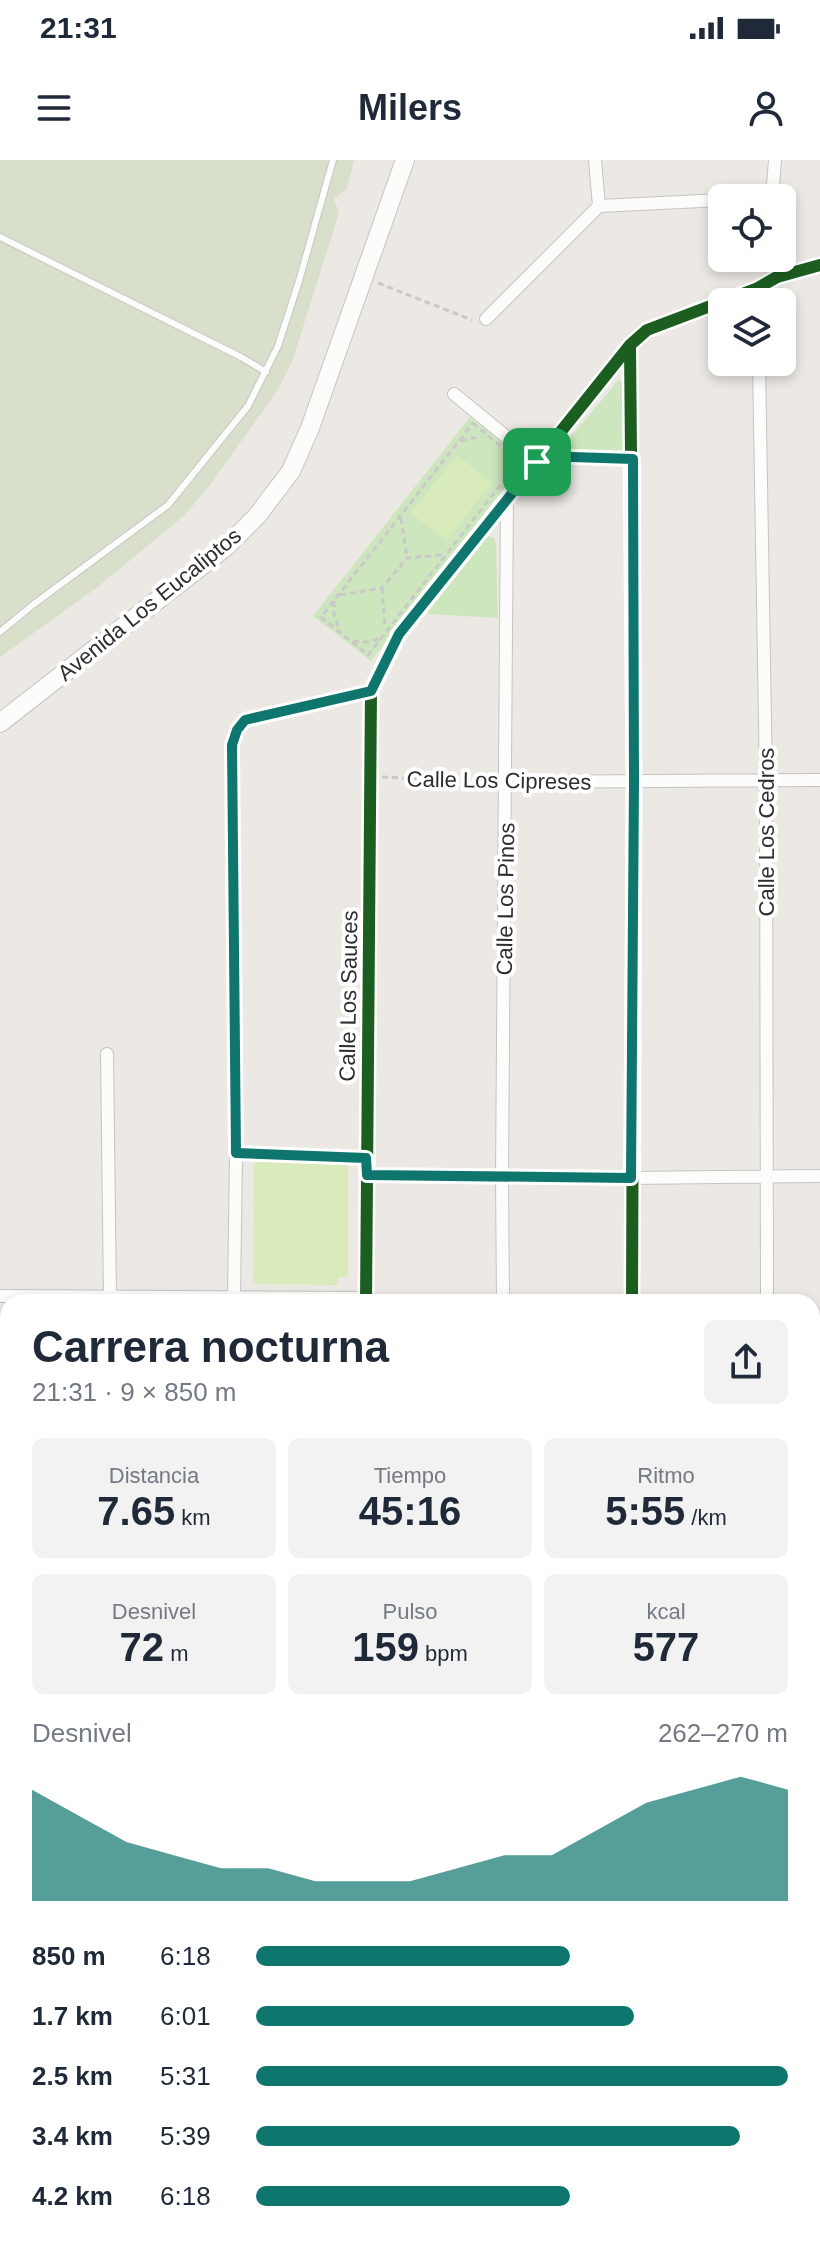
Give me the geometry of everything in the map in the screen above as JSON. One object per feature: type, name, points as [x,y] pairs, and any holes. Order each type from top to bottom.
[{"type":"street","name":"Avenida Los Eucaliptos","points":[[0,723],[227,546],[257,516],[291,471],[304,443],[405,160]]},
{"type":"street","points":[[595,160],[599,206]]},
{"type":"street","points":[[773,184],[775,160]]},
{"type":"street","points":[[486,319],[599,206],[708,201]]},
{"type":"street","points":[[758,288],[777,277],[820,265]]},
{"type":"street","points":[[775,272],[777,277]]},
{"type":"street","points":[[234,1294],[236,1153],[232,745],[237,730],[245,720],[371,691],[399,634],[630,345],[647,330],[708,307]]},
{"type":"street","points":[[630,345],[634,782],[632,1294]]},
{"type":"street","name":"Calle Los Cedros","points":[[759,376],[766,781],[767,1294]]},
{"type":"street","points":[[454,394],[539,459],[633,459]]},
{"type":"street","name":"Calle Los Pinos","points":[[503,1294],[507,496]]},
{"type":"street","name":"Calle Los Sauces","points":[[366,1294],[371,691]]},
{"type":"street","name":"Calle Los Cipreses","points":[[506,782],[820,780]]},
{"type":"street","points":[[102,1294],[107,1054]]},
{"type":"street","points":[[367,1175],[631,1178],[820,1176]]},
{"type":"lane","points":[[0,632],[168,505],[248,406],[278,346],[333,160]]},
{"type":"lane","points":[[0,237],[266,372]]},
{"type":"lane","points":[[236,1153],[366,1158]]},
{"type":"path","points":[[364,277],[471,320],[486,319]]},
{"type":"path","points":[[473,423],[519,461],[368,655],[321,617],[458,443],[473,423]]},
{"type":"path","points":[[458,443],[476,436],[490,437]]},
{"type":"path","points":[[506,450],[507,477]]},
{"type":"path","points":[[401,516],[407,558]]},
{"type":"path","points":[[338,595],[382,588],[407,558],[446,555]]},
{"type":"path","points":[[382,588],[386,632]]},
{"type":"path","points":[[334,601],[334,614],[341,633]]},
{"type":"path","points":[[350,640],[368,642],[381,638]]},
{"type":"green space","points":[[0,160],[354,160],[347,189],[334,199],[339,213],[292,362],[277,391],[185,515],[95,589],[0,657]]},
{"type":"green space","points":[[618,381],[626,384],[623,453],[563,453],[562,447]]},
{"type":"green space","points":[[470,417],[527,462],[371,661],[313,616]]},
{"type":"green space","points":[[457,455],[492,483],[446,541],[411,513]]},
{"type":"green space","points":[[485,536],[494,538],[496,544],[498,618],[428,614],[428,609]]},
{"type":"green space","points":[[254,1157],[348,1158],[348,1277],[338,1277],[338,1285],[253,1284]]},
{"type":"cycle path","points":[[366,1294],[371,691],[399,634],[630,345],[647,330],[758,288],[777,277],[820,265]]},
{"type":"cycle path","points":[[630,345],[634,782],[632,1294]]},
{"type":"route","points":[[542,456],[633,459],[631,1178],[367,1175],[366,1158],[236,1153],[232,745],[237,730],[245,720],[371,691],[399,634],[537,462],[542,456]]}]
